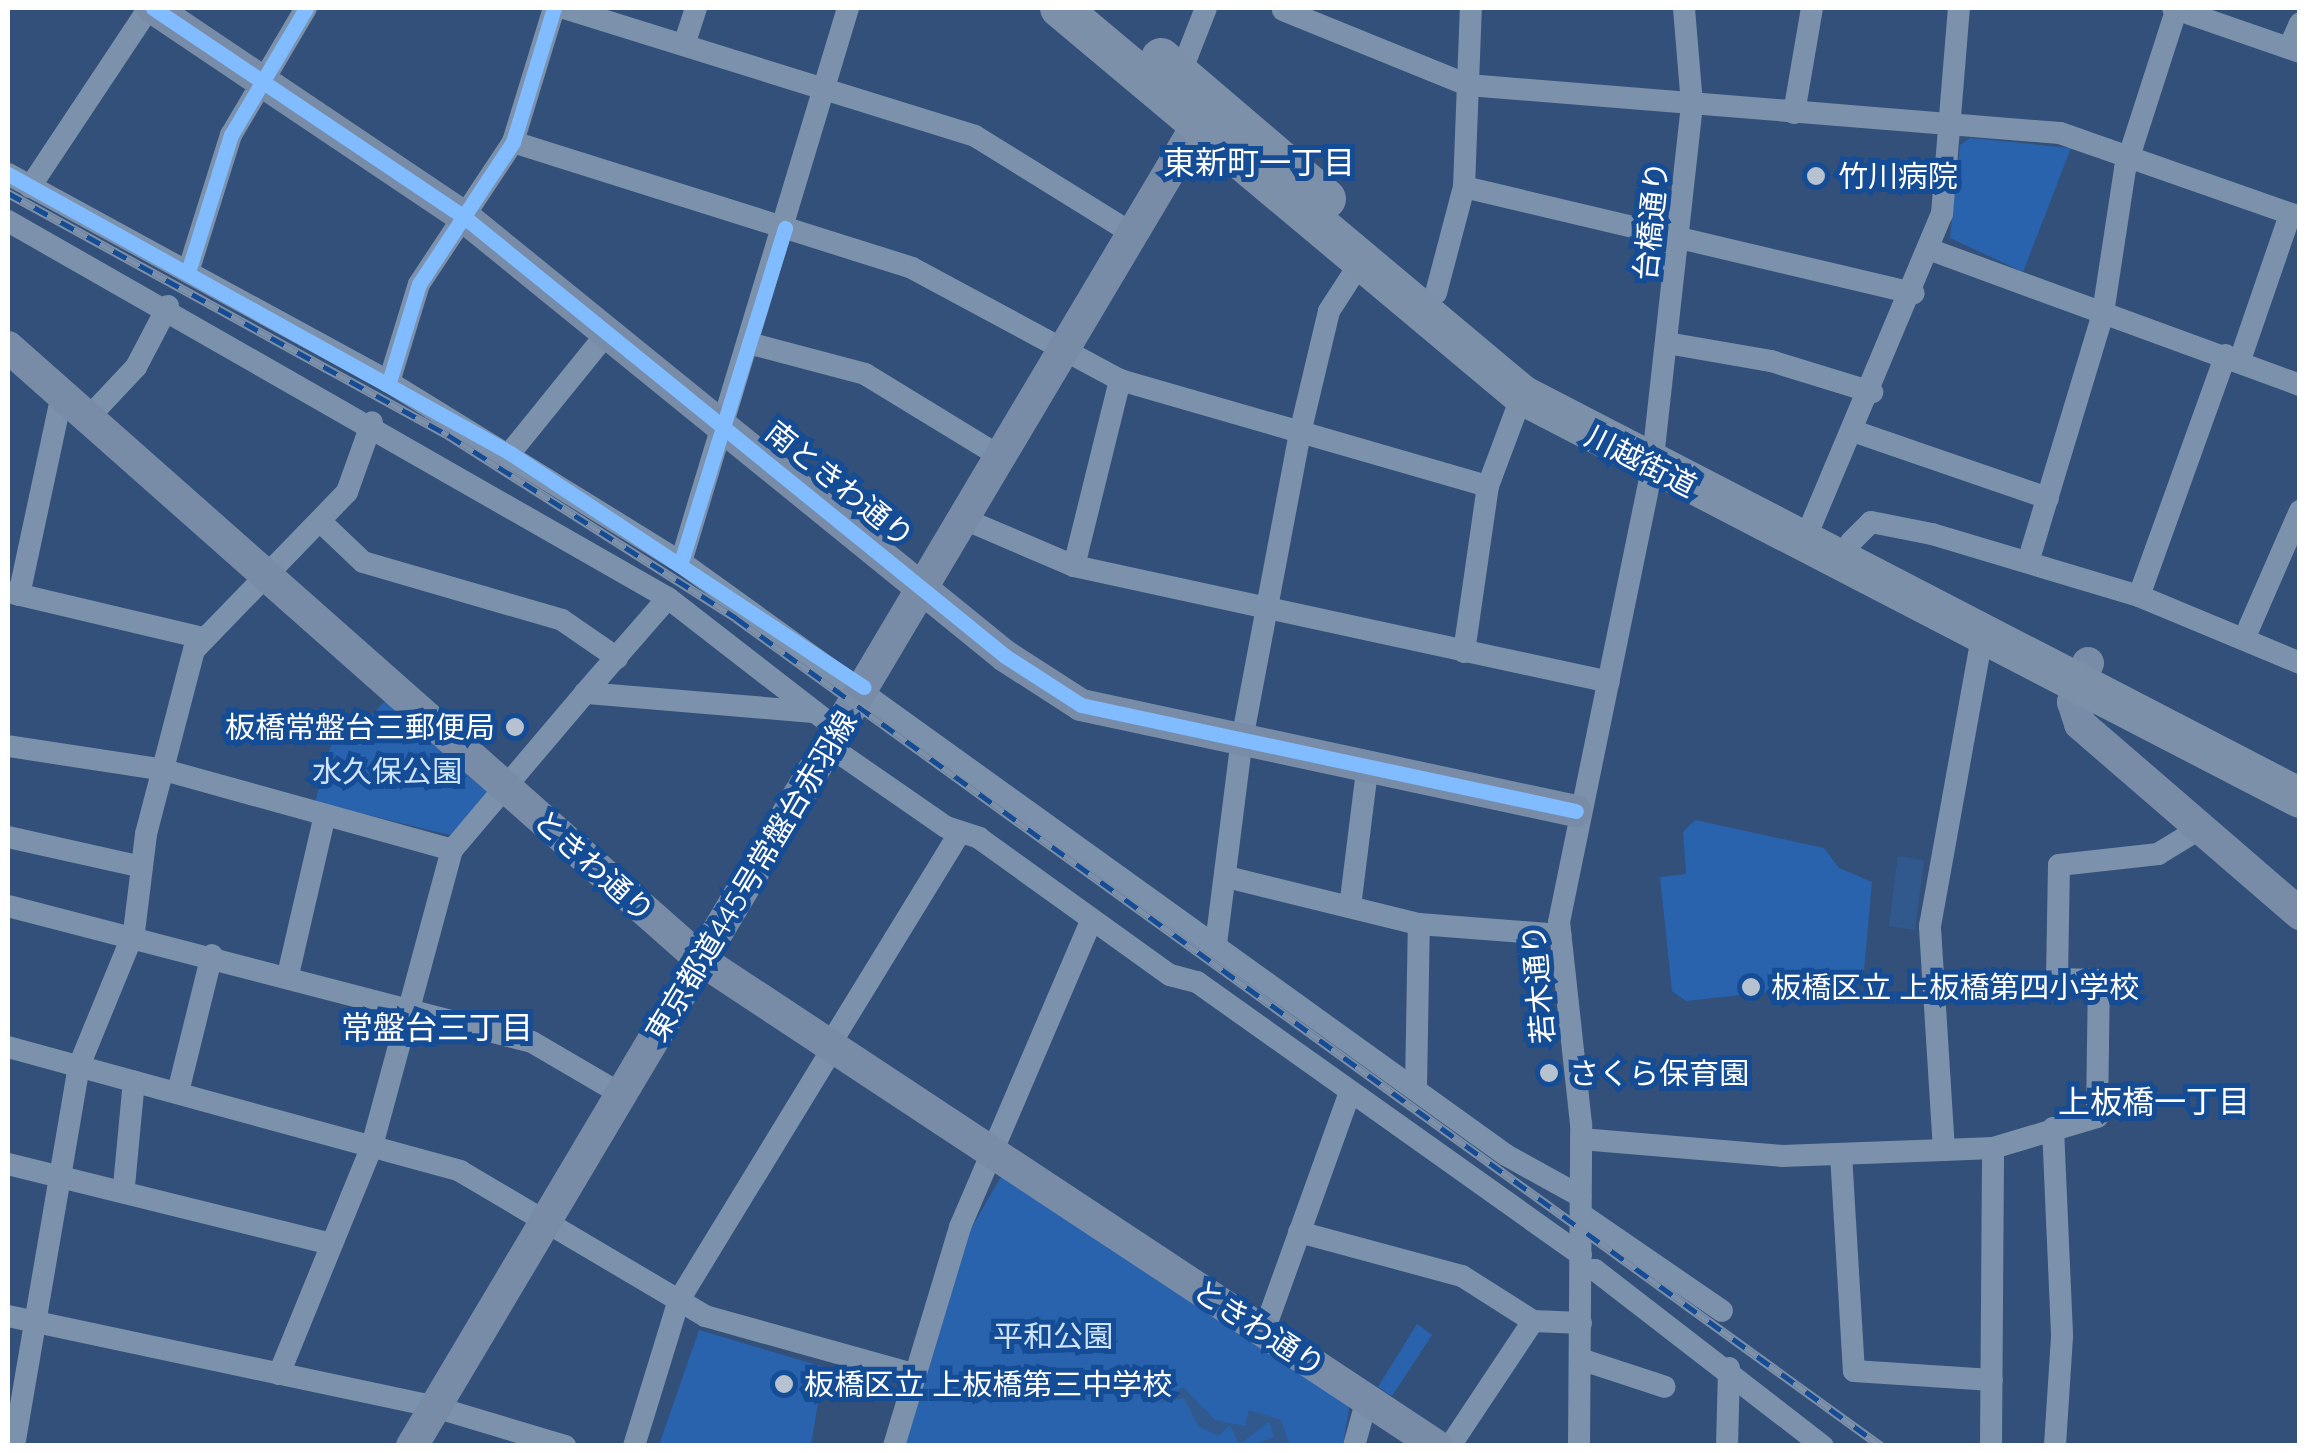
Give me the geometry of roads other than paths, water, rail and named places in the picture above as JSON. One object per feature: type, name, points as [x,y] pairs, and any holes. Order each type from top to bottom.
[{"type":"highway","name":"川越街道","points":[[1060,8],[1189,100],[1528,367],[1654,454]]},
{"type":"highway","name":"川越街道","points":[[1100,8],[1189,100],[1360,262],[1522,395],[1654,454],[1809,534],[1982,636],[2083,673],[2300,768]]},
{"type":"highway","name":"川越街道","points":[[1809,534],[1852,542],[2300,798]]},
{"type":"street","name":"南ときわ通り","points":[[151,8],[463,216],[923,587],[1080,705],[1241,745],[1576,811]]},
{"type":"street","points":[[30,186],[151,8]]},
{"type":"street","points":[[188,272],[231,135],[306,8]]},
{"type":"street","points":[[389,382],[420,284],[513,142],[554,8]]},
{"type":"street","points":[[564,8],[974,136],[1133,234]]},
{"type":"street","points":[[684,45],[696,8]]},
{"type":"street","points":[[682,562],[829,89],[848,8]]},
{"type":"street","points":[[1189,100],[1206,8]]},
{"type":"street","points":[[1436,293],[1464,188],[1471,8]]},
{"type":"street","name":"台橋通り","points":[[1654,454],[1692,104],[1684,8]]},
{"type":"street","points":[[1794,113],[1812,8]]},
{"type":"street","points":[[1809,534],[1931,250],[1954,125],[1960,8]]},
{"type":"street","points":[[2028,562],[2102,313],[2129,158],[2176,8],[2294,50],[2300,23]]},
{"type":"street","points":[[1283,10],[1468,85],[2060,133],[2295,216],[2233,358],[2139,596]]},
{"type":"street","name":"東京都道445号常盤台赤羽線","points":[[412,1446],[701,960],[826,729],[863,687],[1133,234],[1189,100]]},
{"type":"street","points":[[513,142],[912,268],[1061,356],[1120,380],[1488,486]]},
{"type":"street","points":[[8,174],[389,382],[682,562],[863,687],[1722,1311]]},
{"type":"street","points":[[1464,188],[1914,293]]},
{"type":"street","points":[[8,221],[372,422],[668,598],[826,729],[960,832],[1170,975],[1197,982],[1728,1368],[1823,1446]]},
{"type":"street","points":[[1931,250],[2300,385]]},
{"type":"street","points":[[1216,944],[1241,745],[1300,433],[1329,311],[1360,262]]},
{"type":"street","points":[[88,418],[136,366],[168,306]]},
{"type":"street","points":[[510,454],[608,332]]},
{"type":"street","points":[[748,342],[865,374],[1001,457]]},
{"type":"street","points":[[1667,343],[1771,360],[1872,392]]},
{"type":"street","name":"ときわ通り","points":[[8,346],[701,960],[1438,1446]]},
{"type":"street","points":[[1074,566],[1120,380]]},
{"type":"street","points":[[62,395],[13,594],[202,638]]},
{"type":"street","points":[[1464,652],[1488,486],[1522,395]]},
{"type":"street","points":[[14,1446],[80,1066],[134,932],[142,867],[164,770],[202,638],[270,578],[322,522],[356,475],[372,422]]},
{"type":"street","points":[[1856,432],[2048,498]]},
{"type":"street","name":"若木通り","points":[[1579,1446],[1581,1139],[1561,935],[1576,811],[1609,682],[1654,454]]},
{"type":"street","points":[[2244,638],[2294,540],[2300,511]]},
{"type":"street","points":[[964,519],[1074,566],[1266,614],[1609,682]]},
{"type":"street","points":[[322,522],[363,562],[562,620],[617,658]]},
{"type":"street","points":[[1852,542],[1871,522],[2028,562],[2139,596],[2300,663]]},
{"type":"street","points":[[279,1374],[372,1146],[452,850],[503,785],[668,598]]},
{"type":"street","points":[[1944,1150],[1930,926],[1982,636]]},
{"type":"street","points":[[2083,673],[2080,724],[2300,914]]},
{"type":"street","points":[[585,694],[826,729]]},
{"type":"street","points":[[8,746],[164,770],[452,850]]},
{"type":"street","points":[[1350,907],[1368,770]]},
{"type":"street","points":[[288,975],[325,815]]},
{"type":"street","points":[[1581,1139],[1841,1154],[1993,1148],[2097,1117],[2102,1025],[2099,980],[2057,979],[2059,865],[2158,854],[2199,829]]},
{"type":"street","points":[[634,1446],[680,1300],[960,832]]},
{"type":"street","points":[[8,837],[142,867]]},
{"type":"street","points":[[1227,877],[1420,924],[1561,935]]},
{"type":"street","points":[[8,906],[134,932],[532,1042],[620,1094]]},
{"type":"street","points":[[894,1446],[993,1152],[1091,921]]},
{"type":"street","points":[[1416,1088],[1420,924]]},
{"type":"street","points":[[178,1092],[212,954]]},
{"type":"street","points":[[8,1047],[460,1171],[680,1300],[916,1376]]},
{"type":"street","points":[[124,1186],[134,1081]]},
{"type":"street","points":[[1264,1331],[1350,1092]]},
{"type":"street","points":[[2053,1128],[2062,1337],[2055,1446]]},
{"type":"street","points":[[1991,1446],[1993,1148]]},
{"type":"street","points":[[1841,1154],[1854,1371],[1992,1380]]},
{"type":"street","points":[[8,1164],[124,1186],[331,1244]]},
{"type":"street","points":[[1300,1232],[1462,1276],[1533,1321],[1581,1323]]},
{"type":"street","points":[[8,1316],[435,1407],[565,1446]]},
{"type":"street","points":[[1450,1446],[1533,1321]]},
{"type":"street","points":[[1580,1359],[1665,1386]]},
{"type":"street","points":[[1728,1368],[1728,1446]]},
{"type":"street","points":[[1354,1446],[1368,1399]]},
{"type":"railway","points":[[8,193],[448,435],[736,618],[1881,1446]]},
{"type":"place","name":"竹川病院","points":[[1816,176]]},
{"type":"place","name":"板橋常盤台三郵便局","points":[[515,727]]},
{"type":"place","name":"板橋区立 上板橋第四小学校","points":[[1751,987]]},
{"type":"place","name":"さくら保育園","points":[[1549,1073]]},
{"type":"place","name":"板橋区立 上板橋第三中学校","points":[[784,1384]]},
{"type":"district","name":"東新町一丁目","points":[[1259,162]]},
{"type":"district","name":"常盤台三丁目","points":[[437,1027]]},
{"type":"district","name":"上板橋一丁目","points":[[2154,1101]]},
{"type":"park label","name":"水久保公園","points":[[387,771]]},
{"type":"park label","name":"平和公園","points":[[1053,1336]]}]
